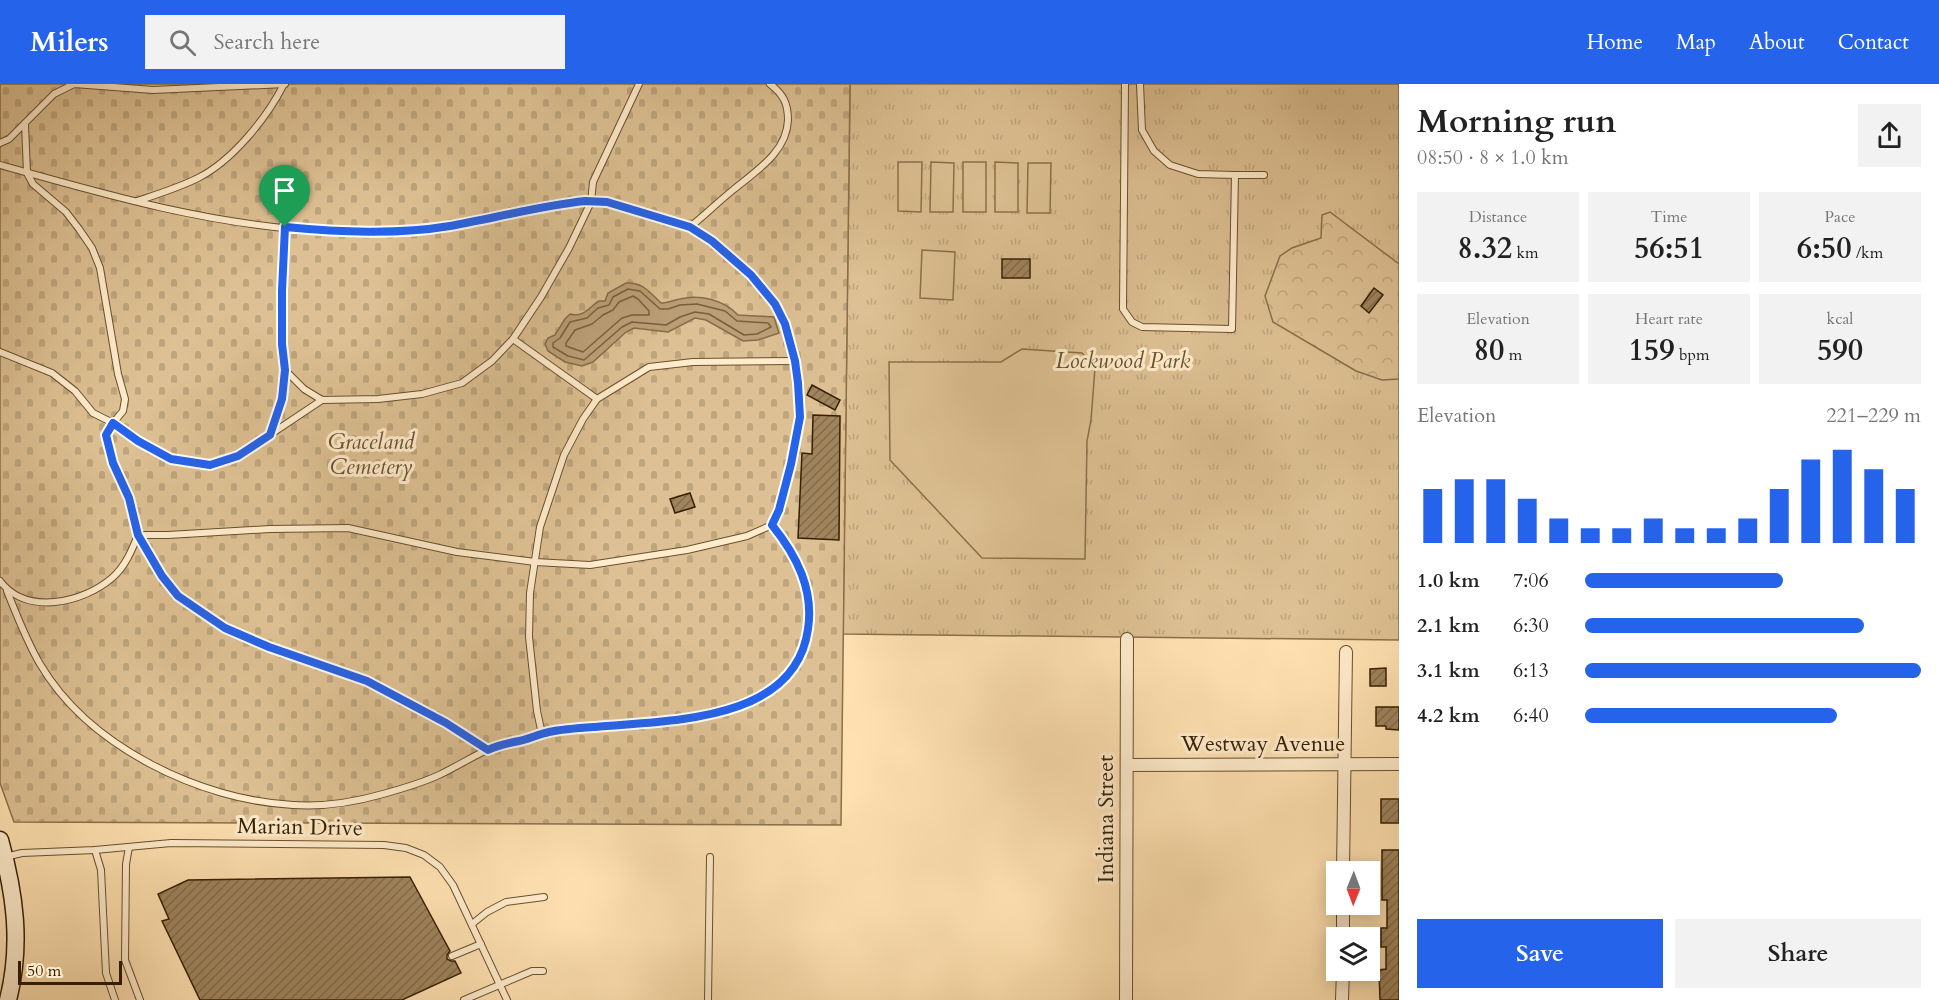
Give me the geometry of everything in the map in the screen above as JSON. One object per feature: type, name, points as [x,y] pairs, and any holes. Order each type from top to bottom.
[{"type":"street","name":"Indiana Street","points":[[1126,1000],[1127,639]]},
{"type":"street","points":[[1343,861],[1346,652]]},
{"type":"street","name":"Westway Avenue","points":[[1126,765],[1399,764]]},
{"type":"street","points":[[0,840],[15,912],[16,945],[8,1000]]},
{"type":"street","points":[[1342,1000],[1343,981]]},
{"type":"lane","points":[[0,143],[9,139],[26,124],[33,113],[54,94],[74,84],[153,90],[284,84],[273,106],[250,134],[219,163],[200,177],[168,191],[136,201]]},
{"type":"lane","points":[[285,370],[304,389],[322,400],[378,399],[422,394],[462,383],[492,361],[513,339],[552,277],[591,202],[593,182],[639,84]]},
{"type":"lane","points":[[690,227],[780,148],[787,130],[788,109],[782,94],[770,84]]},
{"type":"lane","points":[[1125,84],[1123,309],[1132,322],[1142,327],[1155,328],[1232,329],[1235,175]]},
{"type":"lane","points":[[1140,84],[1142,130],[1154,151],[1170,165],[1198,174],[1264,175]]},
{"type":"lane","points":[[26,124],[27,172],[33,184],[66,212],[92,248],[100,268],[118,374],[125,399],[123,411],[106,435],[113,463],[129,498],[138,535],[162,576],[178,596],[225,628],[269,647],[367,681],[446,723],[488,750]]},
{"type":"lane","points":[[0,165],[186,213],[325,231],[410,230],[448,226],[554,205],[607,202],[690,227],[712,241],[751,275],[775,304],[785,324],[795,361],[800,417],[779,510],[772,525],[747,536],[651,557],[590,565],[535,562],[457,552],[348,528],[138,535]]},
{"type":"lane","points":[[270,435],[282,399],[285,370],[282,344],[282,291],[285,227]]},
{"type":"lane","points":[[513,339],[597,399]]},
{"type":"lane","points":[[0,352],[52,373],[75,390],[93,413],[171,459],[210,465],[238,456],[322,400]]},
{"type":"lane","points":[[542,734],[537,711],[529,637],[530,593],[540,527],[564,455],[583,419],[597,399],[649,367],[678,362],[795,361]]},
{"type":"lane","points":[[0,581],[7,591],[41,665],[72,706],[105,734],[135,754],[173,775],[218,793],[294,805],[345,802],[384,794],[435,777],[498,745],[542,734],[596,726],[636,724],[721,712],[744,705],[764,694],[783,680],[796,663],[806,643],[810,615],[807,589],[798,563],[784,539],[772,525]]},
{"type":"lane","points":[[7,591],[32,602],[63,602],[90,592],[113,578],[128,558],[138,535]]},
{"type":"lane","name":"Marian Drive","points":[[5,857],[22,853],[95,850],[171,843],[384,845],[406,848],[424,855],[440,867],[453,885],[507,1000]]},
{"type":"lane","points":[[129,847],[126,864],[125,960],[138,999]]},
{"type":"lane","points":[[95,850],[101,870],[105,973],[115,1000]]},
{"type":"lane","points":[[708,1000],[710,857]]},
{"type":"lane","points":[[472,924],[487,912],[506,902],[544,897]]},
{"type":"lane","points":[[452,956],[481,944]]},
{"type":"lane","points":[[464,1000],[532,970],[543,971]]},
{"type":"green space","name":"Graceland Cemetery","points":[[0,84],[850,84],[841,825],[14,822],[0,783]]},
{"type":"green space","name":"Lockwood Park","points":[[850,84],[1399,84],[1399,640],[843,634]]},
{"type":"green space","points":[[898,162],[922,162],[921,212],[898,211]]},
{"type":"green space","points":[[931,162],[954,163],[953,212],[930,212]]},
{"type":"green space","points":[[963,162],[986,162],[986,212],[963,212]]},
{"type":"green space","points":[[995,162],[1018,163],[1018,212],[995,212]]},
{"type":"green space","points":[[1028,163],[1051,163],[1050,213],[1027,213]]},
{"type":"green space","points":[[1330,212],[1399,264],[1399,379],[1382,380],[1356,371],[1273,322],[1265,296],[1280,256],[1292,248],[1321,238],[1322,215]]},
{"type":"green space","points":[[922,250],[955,252],[953,300],[920,298]]},
{"type":"green space","points":[[1022,349],[1082,353],[1095,368],[1087,441],[1085,559],[982,558],[890,460],[889,362],[1001,362]]},
{"type":"water","points":[[626,283],[641,286],[661,303],[696,297],[726,305],[738,315],[774,317],[779,333],[758,340],[743,341],[706,320],[695,318],[668,332],[634,328],[626,332],[593,362],[582,366],[565,362],[548,351],[545,344],[548,338],[555,335],[570,314],[583,313],[599,301],[605,301],[608,293]]},
{"type":"building","points":[[1002,259],[1030,259],[1030,278],[1002,278]]},
{"type":"building","points":[[1374,288],[1383,295],[1369,313],[1361,306]]},
{"type":"building","points":[[812,385],[840,400],[835,410],[807,395]]},
{"type":"building","points":[[813,415],[840,416],[839,540],[798,538],[802,453],[812,454]]},
{"type":"building","points":[[690,493],[695,507],[675,513],[670,499]]},
{"type":"building","points":[[1386,668],[1386,686],[1370,686],[1370,669]]},
{"type":"building","points":[[1376,707],[1399,707],[1399,730],[1376,726]]},
{"type":"building","points":[[1381,799],[1399,799],[1399,823],[1381,823]]},
{"type":"building","points":[[1382,850],[1399,850],[1399,1000],[1380,1000],[1380,970],[1386,969],[1386,947],[1381,947],[1381,928],[1387,928],[1387,900],[1382,900]]},
{"type":"building","points":[[410,877],[450,951],[447,959],[455,961],[461,973],[402,1000],[200,1000],[162,921],[169,919],[158,894],[188,880]]},
{"type":"route","points":[[585,201],[607,202],[690,227],[712,241],[751,275],[775,304],[785,324],[795,361],[798,383],[800,417],[791,464],[779,510],[772,525],[784,539],[798,563],[807,589],[810,615],[806,643],[796,663],[783,680],[744,705],[721,712],[636,724],[549,732],[521,741],[498,745],[488,750],[470,736],[367,681],[269,647],[225,628],[178,596],[162,576],[138,535],[129,498],[113,463],[106,435],[113,423],[138,441],[171,459],[210,465],[238,456],[270,435],[282,399],[285,370],[282,344],[282,291],[285,227],[325,231],[400,230],[448,226],[554,205],[585,201]]}]
